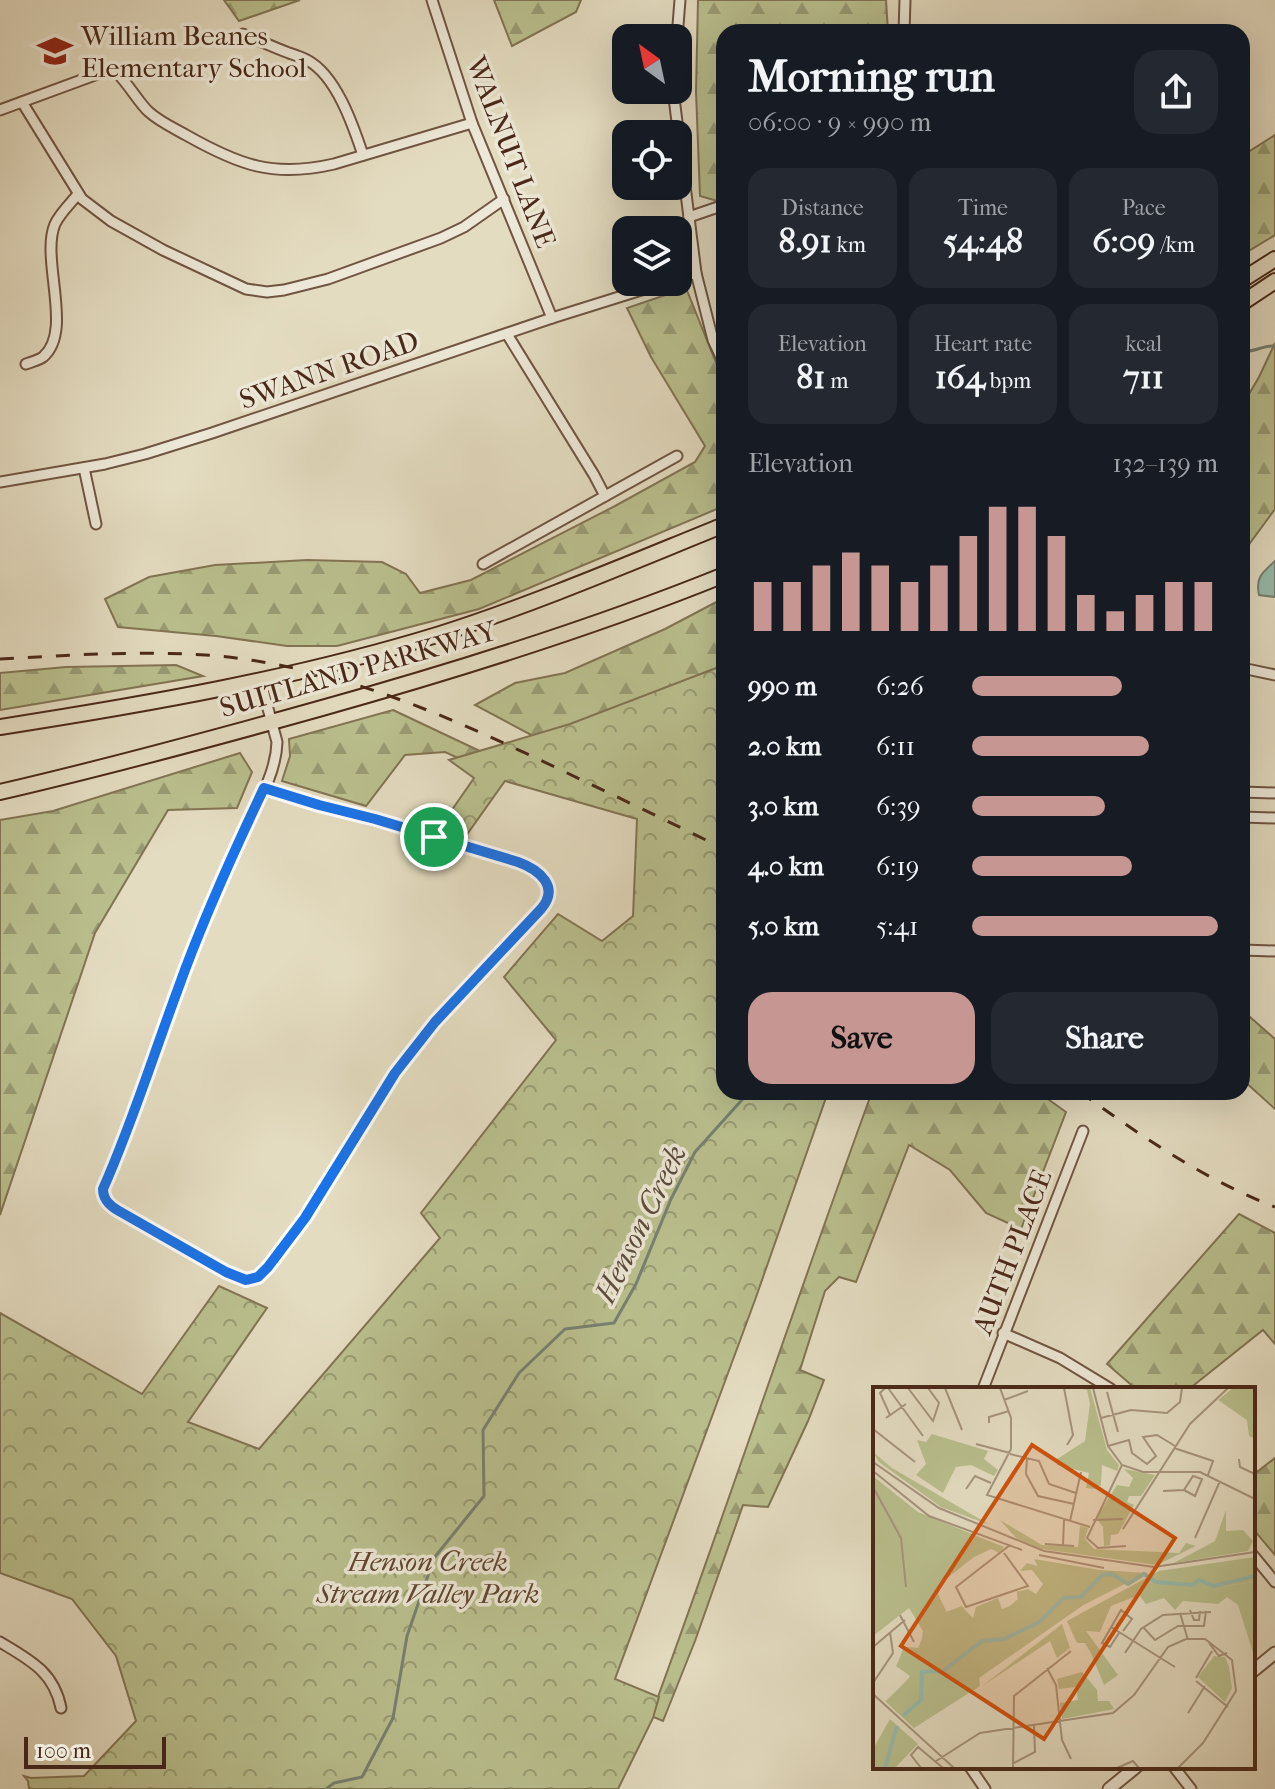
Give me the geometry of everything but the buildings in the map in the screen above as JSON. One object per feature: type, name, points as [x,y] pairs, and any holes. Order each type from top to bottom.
[{"type":"highway","points":[[1250,275],[1275,259]]},
{"type":"highway","points":[[1250,298],[1275,281]]},
{"type":"highway","name":"SUITLAND PARKWAY","points":[[0,727],[154,700],[360,656],[464,626],[532,602],[716,528]]},
{"type":"highway","name":"SUITLAND PARKWAY","points":[[0,792],[271,722],[509,653],[716,578]]},
{"type":"street","name":"WALNUT LANE","points":[[432,0],[472,123],[552,318]]},
{"type":"street","points":[[678,24],[680,0]]},
{"type":"street","points":[[904,24],[905,0]]},
{"type":"street","points":[[243,34],[309,61],[319,69],[342,102],[363,155]]},
{"type":"street","points":[[0,110],[106,71],[115,71],[149,112],[206,146],[246,165],[292,171],[314,169],[472,123]]},
{"type":"street","points":[[22,102],[82,199],[111,221],[163,250],[246,289],[267,292],[284,290],[328,279],[441,238],[464,227],[504,199]]},
{"type":"street","points":[[675,104],[689,216]]},
{"type":"street","points":[[26,364],[43,358],[53,343],[56,324],[50,250],[55,223],[78,194]]},
{"type":"street","points":[[692,216],[716,208]]},
{"type":"street","points":[[692,241],[696,273],[716,346]]},
{"type":"street","points":[[692,274],[696,273]]},
{"type":"street","name":"SWANN ROAD","points":[[0,482],[139,455],[622,296]]},
{"type":"street","points":[[507,334],[605,496]]},
{"type":"street","points":[[483,564],[677,456]]},
{"type":"street","points":[[84,468],[96,524]]},
{"type":"street","points":[[1250,670],[1275,675]]},
{"type":"street","points":[[260,679],[277,742],[269,778],[264,788],[237,844],[187,964],[103,1189],[105,1199],[111,1206],[226,1272],[246,1280],[258,1277],[268,1267],[305,1218],[395,1073],[435,1022],[548,900],[550,889],[527,865],[264,788]]},
{"type":"street","points":[[1250,792],[1275,793]]},
{"type":"street","points":[[1250,817],[1275,818]]},
{"type":"street","points":[[1250,950],[1275,951]]},
{"type":"street","name":"AUTH PLACE","points":[[984,1387],[1083,1131]]},
{"type":"street","points":[[1003,1333],[1060,1358],[1108,1387]]},
{"type":"street","points":[[1255,1557],[1275,1582]]},
{"type":"street","points":[[0,1642],[23,1655],[51,1679],[61,1708]]},
{"type":"street","points":[[1255,1669],[1275,1653]]},
{"type":"street","points":[[971,1769],[985,1789]]},
{"type":"street","points":[[1109,1789],[1134,1769]]},
{"type":"street","points":[[1176,1769],[1191,1789]]},
{"type":"green space","points":[[224,0],[300,0],[239,21]]},
{"type":"green space","points":[[494,0],[581,0],[576,12],[512,46]]},
{"type":"green space","points":[[698,0],[886,0],[888,24],[716,24],[716,201],[700,196],[696,92]]},
{"type":"green space","points":[[1275,135],[1275,235],[1250,250],[1250,151]]},
{"type":"green space","points":[[662,296],[689,296],[716,363],[716,509],[479,609],[337,646],[287,646],[118,627],[105,599],[149,577],[215,565],[307,560],[382,562],[406,574],[420,593],[471,580],[695,462],[705,446],[651,357],[627,308]]},
{"type":"green space","points":[[1275,343],[1275,509],[1250,543],[1250,392]]},
{"type":"green space","points":[[716,602],[716,828],[475,705],[515,683],[565,673],[665,629]]},
{"type":"green space","points":[[176,665],[203,676],[0,710],[0,673],[66,667]]},
{"type":"green space","name":"Henson Creek Stream Valley Park","points":[[716,668],[716,1100],[825,1100],[615,1679],[659,1697],[653,1718],[618,1789],[29,1789],[24,1776],[84,1776],[136,1721],[116,1656],[72,1599],[0,1573],[0,1313],[142,1394],[219,1286],[267,1308],[188,1422],[259,1449],[440,1238],[421,1213],[556,1040],[504,977],[558,914],[602,941],[633,916],[637,819],[505,781],[463,840],[436,833],[474,778],[449,760],[570,724]]},
{"type":"green space","points":[[393,710],[501,761],[493,774],[445,752],[405,755],[366,806],[282,781],[290,756],[289,739]]},
{"type":"green space","points":[[240,753],[252,772],[237,808],[168,810],[95,933],[0,1215],[0,820],[53,811]]},
{"type":"green space","points":[[1250,1017],[1275,1039],[1275,1109],[1250,1086]]},
{"type":"green space","points":[[869,1100],[1049,1100],[1066,1112],[1021,1229],[986,1213],[950,1170],[909,1145],[856,1282],[839,1277],[825,1291],[800,1370],[824,1380],[768,1507],[743,1505],[663,1721],[651,1716]]},
{"type":"green space","points":[[1239,1214],[1275,1233],[1275,1344],[1263,1330],[1192,1387],[1134,1387],[1107,1364]]},
{"type":"green space","points":[[1275,1458],[1275,1555],[1255,1531],[1255,1473]]},
{"type":"water","points":[[1275,561],[1275,597],[1259,595],[1259,579]]},
{"type":"waterway","name":"Henson Creek","points":[[1250,351],[1275,346]]},
{"type":"waterway","name":"Henson Creek","points":[[326,1789],[334,1783],[362,1777],[393,1718],[407,1636],[434,1558],[484,1496],[483,1430],[519,1373],[565,1329],[614,1323],[636,1284],[671,1199],[695,1152],[742,1100]]},
{"type":"railway","points":[[0,659],[191,654],[264,662],[308,671],[352,683],[436,714],[716,845]]},
{"type":"railway","points":[[1091,1100],[1150,1141],[1199,1170],[1275,1207]]},
{"type":"place","name":"William Beanes Elementary School","points":[[55,51]]},
{"type":"route","points":[[264,788],[434,837],[527,865],[550,889],[548,900],[435,1022],[395,1073],[305,1218],[268,1267],[258,1277],[246,1280],[226,1272],[111,1206],[105,1199],[103,1189],[197,940],[264,788]]}]
